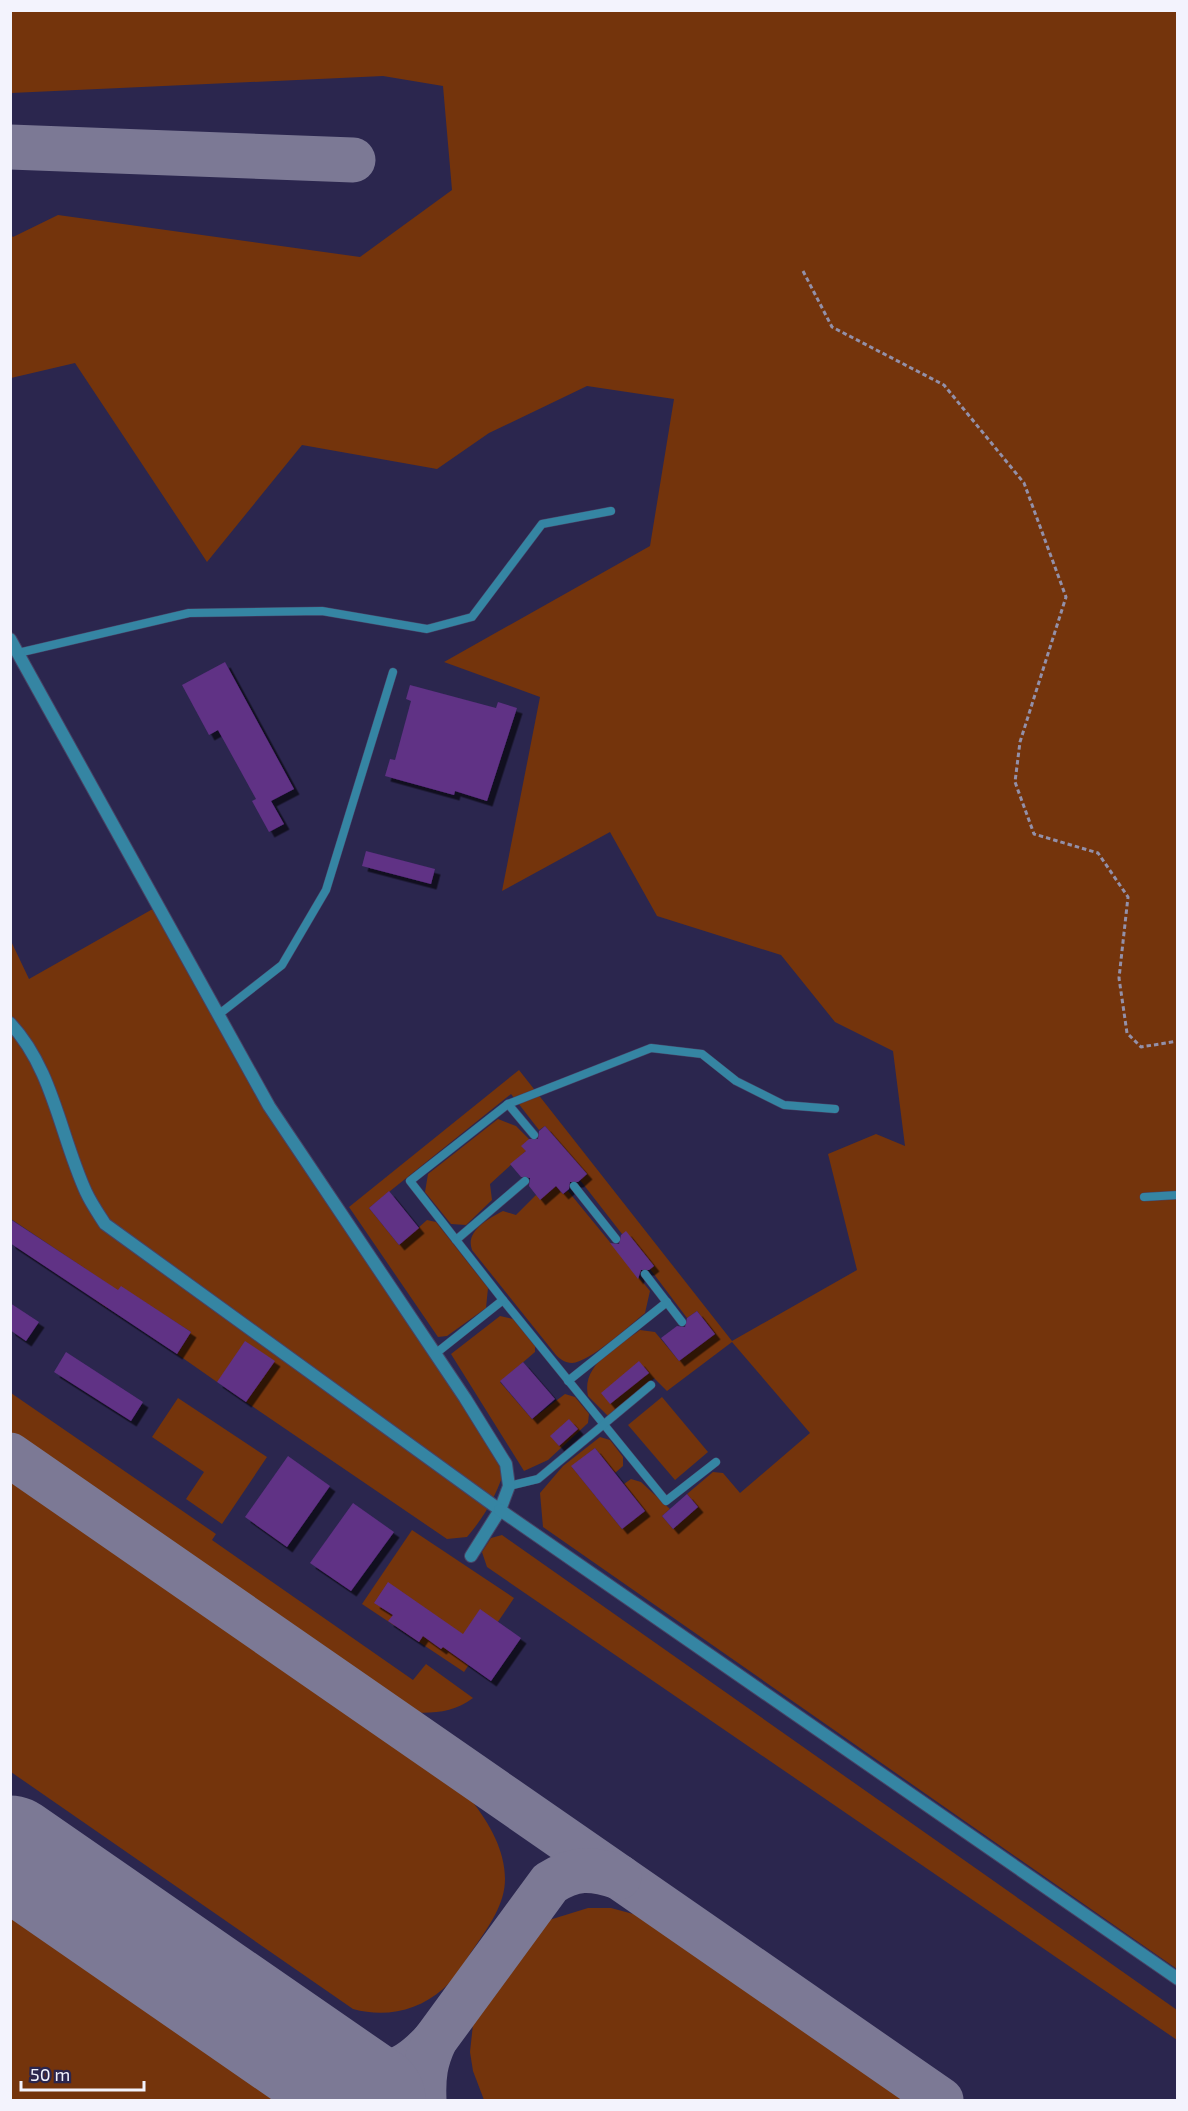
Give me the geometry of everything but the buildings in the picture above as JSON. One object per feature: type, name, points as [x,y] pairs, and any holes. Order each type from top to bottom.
[{"type":"street","points":[[10,639],[269,1106],[506,1464],[509,1486],[500,1510],[471,1556]]},
{"type":"street","points":[[10,1023],[25,1038],[41,1067],[86,1192],[105,1224],[500,1510],[1178,1979]]},
{"type":"lane","points":[[18,653],[189,613],[321,611],[427,629],[472,617],[542,524],[611,512]]},
{"type":"lane","points":[[218,1015],[282,965],[326,890],[393,672]]},
{"type":"lane","points":[[716,1462],[666,1501],[410,1181],[508,1104],[651,1048],[702,1054],[736,1081],[784,1105],[835,1109]]},
{"type":"lane","points":[[508,1104],[534,1135]]},
{"type":"lane","points":[[456,1240],[525,1181]]},
{"type":"lane","points":[[574,1186],[616,1239]]},
{"type":"lane","points":[[1144,1197],[1178,1195]]},
{"type":"lane","points":[[645,1274],[682,1322]]},
{"type":"lane","points":[[435,1354],[503,1300]]},
{"type":"lane","points":[[568,1381],[667,1302]]},
{"type":"lane","points":[[509,1486],[538,1479],[651,1385]]},
{"type":"path","points":[[803,271],[832,327],[944,385],[1024,483],[1066,597],[1020,742],[1015,782],[1034,834],[1098,853],[1128,897],[1119,978],[1127,1033],[1141,1047],[1178,1041]]},
{"type":"shaded area","points":[[11,11],[1177,11],[1177,1969],[543,1527],[540,1493],[563,1466],[600,1437],[610,1440],[623,1457],[623,1466],[615,1473],[595,1448],[572,1467],[622,1529],[645,1511],[624,1484],[631,1479],[641,1482],[670,1509],[662,1516],[673,1529],[698,1507],[687,1494],[713,1472],[723,1473],[740,1493],[810,1433],[732,1342],[667,1391],[654,1378],[608,1416],[588,1396],[587,1385],[590,1375],[603,1357],[640,1330],[655,1332],[679,1361],[715,1334],[697,1311],[687,1318],[650,1269],[654,1266],[622,1234],[580,1180],[587,1174],[545,1126],[539,1130],[511,1094],[369,1208],[399,1245],[427,1220],[436,1222],[488,1288],[486,1308],[447,1336],[438,1337],[349,1207],[519,1070],[732,1341],[857,1270],[828,1154],[876,1134],[905,1146],[893,1051],[835,1022],[781,955],[657,916],[610,832],[502,891],[540,697],[444,662],[650,546],[674,399],[587,386],[489,433],[437,469],[302,445],[207,562],[75,363],[11,378],[10,234],[13,237],[58,215],[360,257],[452,190],[443,86],[383,76],[11,93]]},
{"type":"shaded area","points":[[158,906],[269,1106],[506,1464],[491,1502],[467,1537],[447,1539],[246,1402],[274,1361],[217,1382],[177,1354],[191,1332],[121,1287],[107,1308],[94,1299],[105,1282],[11,1219],[10,939],[29,979]]},
{"type":"shaded area","points":[[498,1119],[516,1126],[529,1139],[526,1151],[490,1184],[492,1200],[466,1225],[451,1224],[425,1192],[428,1174]]},
{"type":"shaded area","points":[[556,1186],[563,1194],[568,1191],[650,1291],[645,1313],[599,1350],[572,1363],[565,1362],[556,1355],[472,1250],[471,1243],[479,1226],[503,1211],[516,1215],[536,1195],[540,1199]]},
{"type":"shaded area","points":[[500,1316],[513,1319],[535,1346],[535,1352],[500,1382],[532,1419],[565,1394],[575,1397],[589,1414],[588,1423],[548,1460],[524,1471],[451,1354]]},
{"type":"shaded area","points":[[11,1393],[216,1534],[212,1540],[413,1680],[426,1664],[473,1698],[450,1710],[424,1713],[406,1712],[11,1437]]},
{"type":"shaded area","points":[[662,1397],[708,1452],[675,1480],[628,1425]]},
{"type":"shaded area","points":[[178,1398],[267,1457],[222,1524],[186,1499],[204,1472],[152,1437]]},
{"type":"shaded area","points":[[10,1480],[472,1801],[490,1828],[499,1847],[504,1868],[504,1888],[491,1922],[448,1985],[423,2003],[401,2011],[377,2013],[353,2009],[11,1772]]},
{"type":"shaded area","points":[[412,1530],[514,1598],[464,1672],[362,1604]]},
{"type":"shaded area","points":[[502,1535],[1177,2010],[1177,2040],[487,1567],[482,1552],[491,1538]]},
{"type":"shaded area","points":[[588,1908],[611,1908],[637,1915],[903,2100],[484,2100],[473,2071],[470,2052],[474,2015],[481,2000],[529,1934],[546,1921]]},
{"type":"shaded area","points":[[11,1912],[281,2100],[11,2100]]},
{"type":"taxiway","points":[[10,147],[353,160]]},
{"type":"taxiway","points":[[10,1455],[941,2100]]},
{"type":"taxiway","points":[[424,2100],[425,2069],[435,2040],[550,1883],[567,1874],[583,1871],[600,1872],[619,1877]]},
{"type":"taxiway","points":[[311,2059],[364,2072],[378,2073],[405,2066],[435,2040]]},
{"type":"runway","points":[[10,1851],[370,2100]]}]
